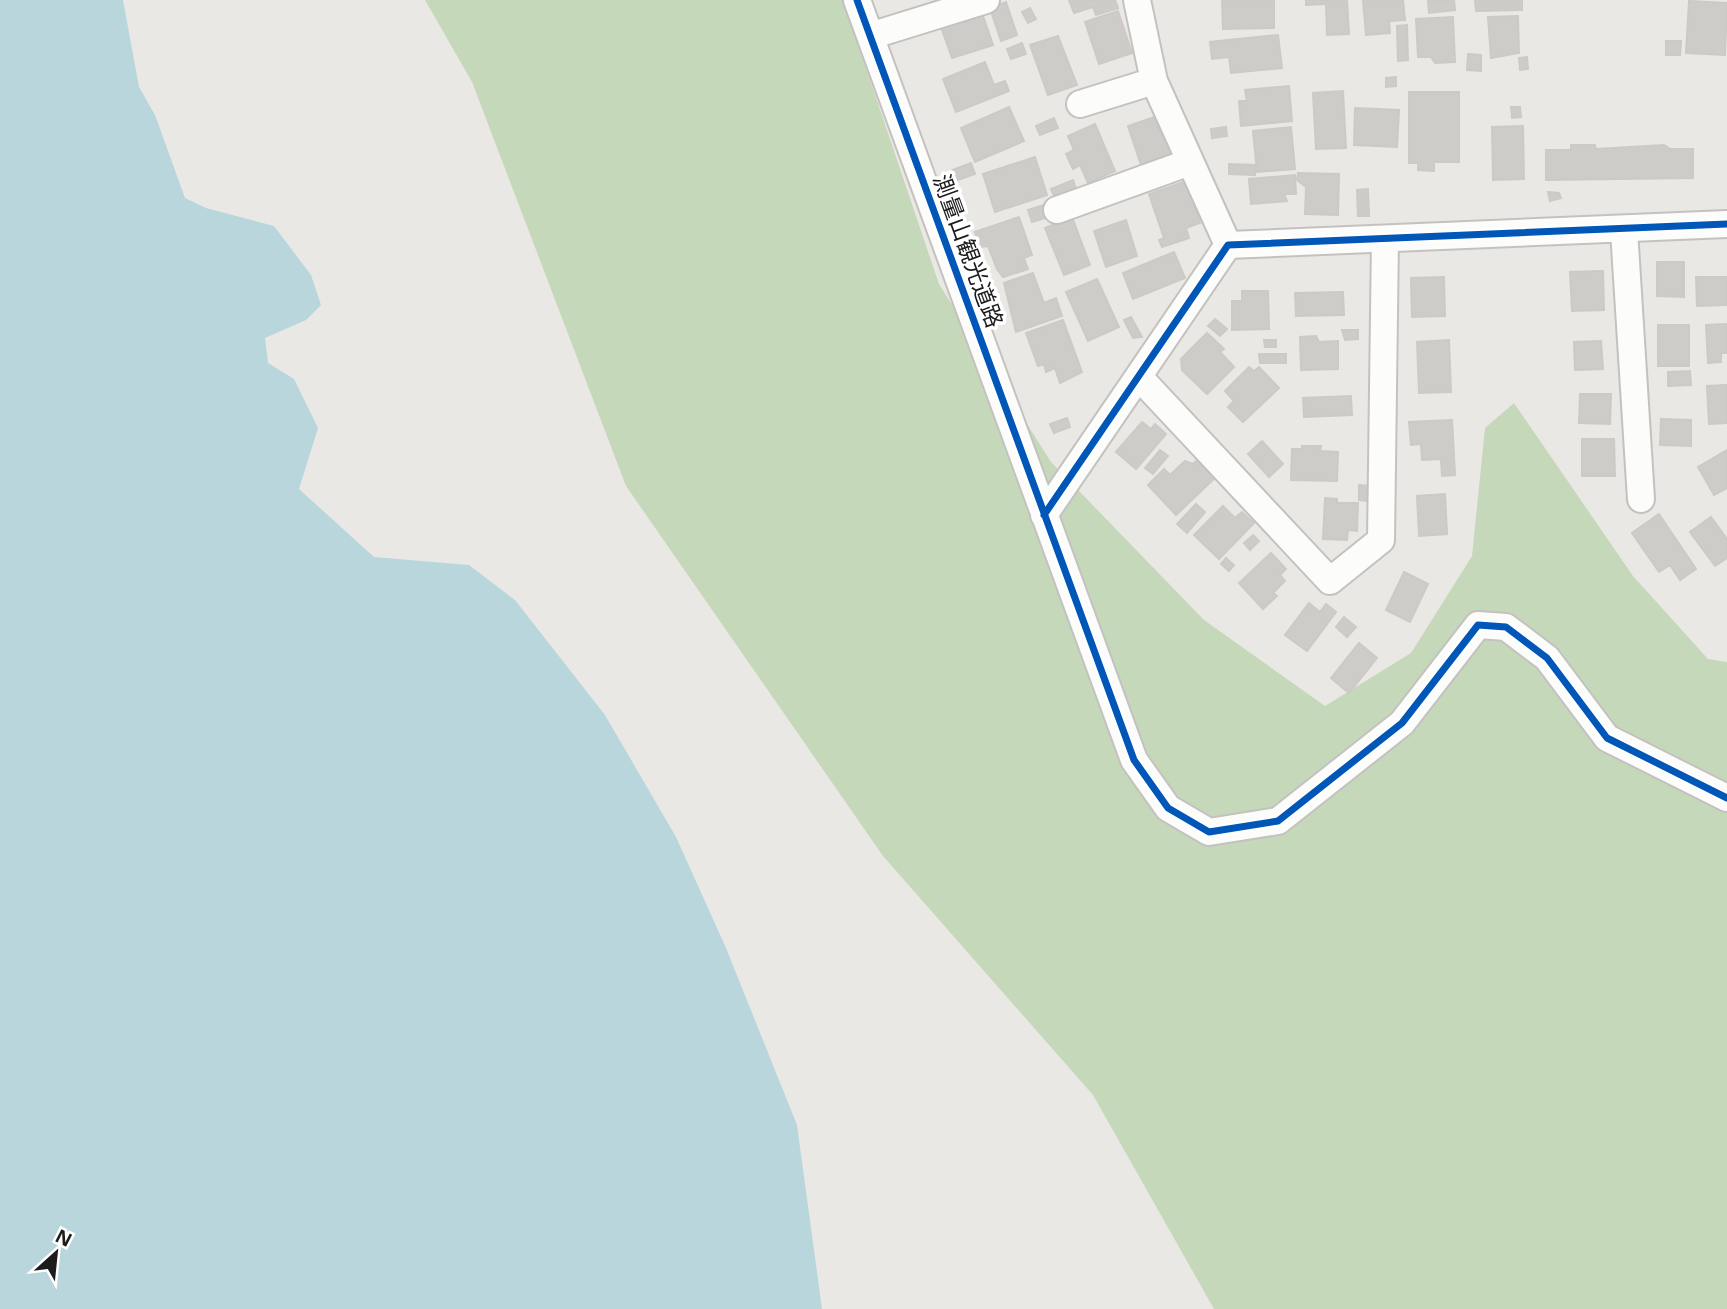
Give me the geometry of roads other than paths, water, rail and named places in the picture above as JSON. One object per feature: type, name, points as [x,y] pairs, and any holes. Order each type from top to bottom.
[{"type":"street","name":"測量山観光道路","points":[[857,0],[1134,760],[1168,808],[1209,832],[1278,821],[1402,723],[1478,625],[1506,626],[1547,659],[1607,738],[1727,798]]},
{"type":"street","points":[[870,36],[986,0]]},
{"type":"street","points":[[1137,0],[1154,81],[1228,246]]},
{"type":"street","points":[[1080,104],[1154,81]]},
{"type":"street","points":[[1057,211],[1190,162]]},
{"type":"street","points":[[1228,246],[1727,224]]},
{"type":"street","points":[[1624,230],[1641,499]]},
{"type":"street","points":[[1139,377],[1330,580],[1381,540],[1385,240]]},
{"type":"street","points":[[1044,515],[1228,246]]},
{"type":"water","points":[[0,0],[123,0],[139,87],[155,115],[185,198],[206,208],[274,226],[311,275],[321,305],[306,320],[265,338],[268,363],[294,379],[318,428],[299,489],[374,557],[469,565],[515,600],[605,715],[676,837],[726,948],[797,1125],[822,1309],[0,1309]]}]
